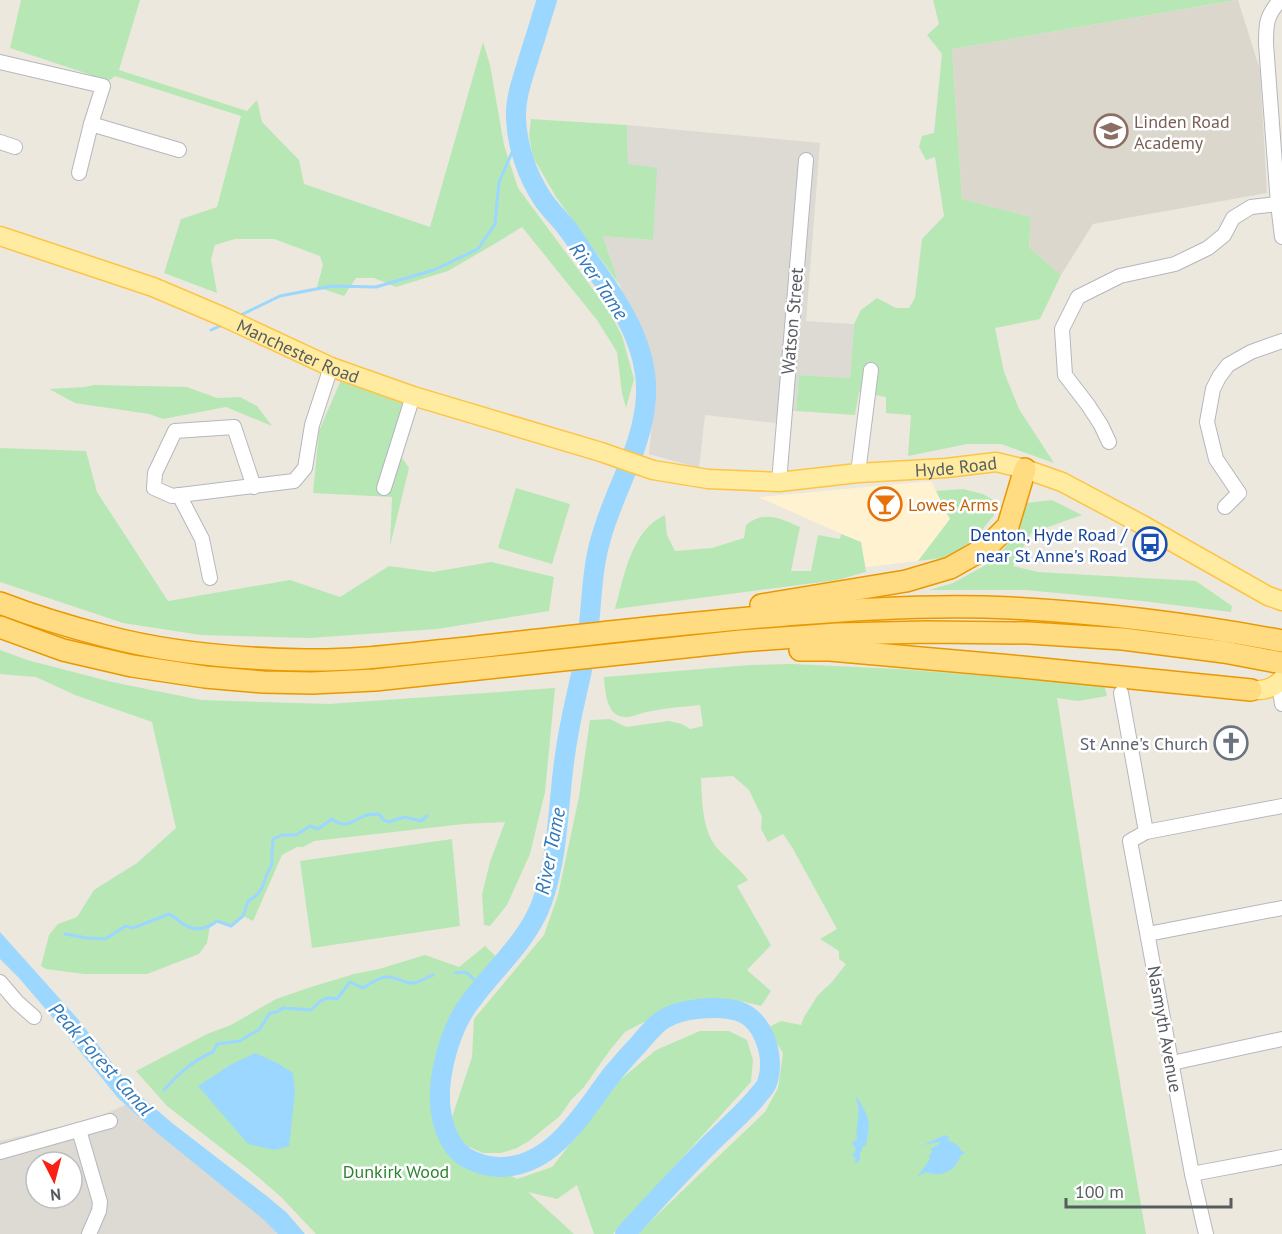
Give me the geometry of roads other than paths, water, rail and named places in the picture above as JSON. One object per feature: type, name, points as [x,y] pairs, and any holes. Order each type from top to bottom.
[{"type":"highway","points":[[0,603],[107,637],[163,648],[230,657],[306,660],[369,658],[738,614],[906,581],[950,567],[987,547],[1008,526],[1025,469]]},
{"type":"highway","points":[[738,614],[917,608],[1010,608],[1126,617],[1282,641]]},
{"type":"highway","points":[[0,627],[63,650],[132,666],[251,681],[312,683],[375,680],[472,669],[742,646],[837,634],[928,632],[1029,633],[1124,639],[1224,652],[1281,675]]},
{"type":"highway","points":[[742,646],[830,650],[1251,690]]},
{"type":"main road","name":"Manchester Road","points":[[0,236],[153,287],[331,367],[413,396],[601,452]]},
{"type":"main road","name":"Hyde Road","points":[[601,452],[653,470],[708,479],[779,482],[996,462],[1062,482],[1142,524],[1258,591],[1282,601]]},
{"type":"main road","points":[[1251,690],[1266,690],[1281,675]]},
{"type":"street","points":[[1280,0],[1266,22],[1266,33],[1282,232]]},
{"type":"street","points":[[0,62],[103,86],[79,173]]},
{"type":"street","points":[[92,124],[179,150]]},
{"type":"street","points":[[0,142],[15,147]]},
{"type":"street","name":"Watson Street","points":[[779,482],[806,160]]},
{"type":"street","points":[[1109,442],[1088,405],[1065,375],[1062,329],[1078,297],[1120,276],[1175,264],[1208,248],[1224,235],[1233,218],[1251,207],[1278,199]]},
{"type":"street","points":[[1225,507],[1239,493],[1216,459],[1207,422],[1213,389],[1228,365],[1251,352],[1282,341]]},
{"type":"street","points":[[254,487],[234,427],[175,431],[155,473],[154,489],[172,496],[254,487],[294,481],[305,468],[312,425],[331,367]]},
{"type":"street","points":[[858,473],[871,369]]},
{"type":"street","points":[[384,488],[413,396]]},
{"type":"street","points":[[179,495],[202,539],[210,578]]},
{"type":"street","points":[[1281,675],[1282,704]]},
{"type":"street","points":[[1121,693],[1146,832],[1282,806]]},
{"type":"street","name":"Nasmyth Avenue","points":[[1146,832],[1130,841],[1192,1174],[1206,1234]]},
{"type":"street","points":[[1148,934],[1282,908]]},
{"type":"street","points":[[0,981],[17,1002],[34,1017]]},
{"type":"street","points":[[7,1012],[17,1002]]},
{"type":"street","points":[[1172,1063],[1282,1039]]},
{"type":"street","points":[[0,1152],[110,1121]]},
{"type":"street","points":[[80,1130],[100,1202],[89,1234]]},
{"type":"street","points":[[1192,1174],[1282,1157]]},
{"type":"water","name":"Peak Forest Canal","points":[[0,932],[77,1018],[123,1077],[144,1099],[268,1197],[287,1213],[305,1234],[278,1234],[118,1098],[49,1013],[0,959]]},
{"type":"water","points":[[255,1053],[293,1073],[295,1093],[289,1146],[275,1150],[248,1144],[198,1086],[230,1065]]},
{"type":"water","points":[[857,1097],[867,1115],[869,1130],[866,1145],[862,1147],[860,1160],[856,1163],[852,1155],[855,1147],[852,1143],[857,1140]]},
{"type":"water","points":[[945,1135],[965,1153],[948,1172],[932,1174],[926,1172],[917,1177],[930,1159],[931,1149],[940,1142],[923,1145]]},
{"type":"waterway","name":"River Tame","points":[[547,0],[517,102],[516,118],[521,150],[527,170],[542,198],[577,242],[613,295],[630,326],[642,360],[646,395],[640,432],[607,520],[598,551],[593,576],[586,648],[566,746],[554,850],[547,885],[536,916],[520,942],[480,989],[459,1020],[446,1055],[440,1098],[444,1126],[452,1143],[465,1157],[492,1166],[520,1164],[553,1147],[566,1134],[613,1073],[650,1031],[664,1019],[680,1012],[711,1008],[730,1009],[747,1015],[761,1031],[769,1051],[770,1062],[766,1085],[750,1105],[693,1161],[625,1234]]},
{"type":"waterway","points":[[241,315],[280,296],[332,286],[376,287],[434,270],[478,249],[495,224],[499,182],[518,139]]},
{"type":"waterway","points":[[211,330],[220,326]]},
{"type":"waterway","points":[[65,934],[105,939],[126,926],[133,928],[169,914],[183,924],[198,929],[206,928],[217,921],[231,926],[243,916],[248,901],[262,888],[272,864],[273,839],[282,835],[296,835],[310,826],[318,829],[332,819],[345,824],[372,814],[379,814],[388,822],[405,817],[421,821],[427,816]]},
{"type":"waterway","points":[[456,973],[466,972],[482,987]]},
{"type":"waterway","points":[[164,1090],[186,1068],[213,1052],[217,1044],[240,1041],[259,1030],[270,1013],[283,1008],[311,1010],[326,999],[337,999],[350,982],[363,988],[386,977],[413,983],[433,975]]},
{"type":"place","name":"Linden Road Academy","points":[[1111,131]]},
{"type":"place","name":"Lowes Arms","points":[[885,504]]},
{"type":"place","name":"Denton, Hyde Road / near St Anne's Road","points":[[1150,544]]},
{"type":"place","name":"St Anne's Church","points":[[1231,743]]},
{"type":"park label","name":"Dunkirk Wood","points":[[396,1171]]}]
